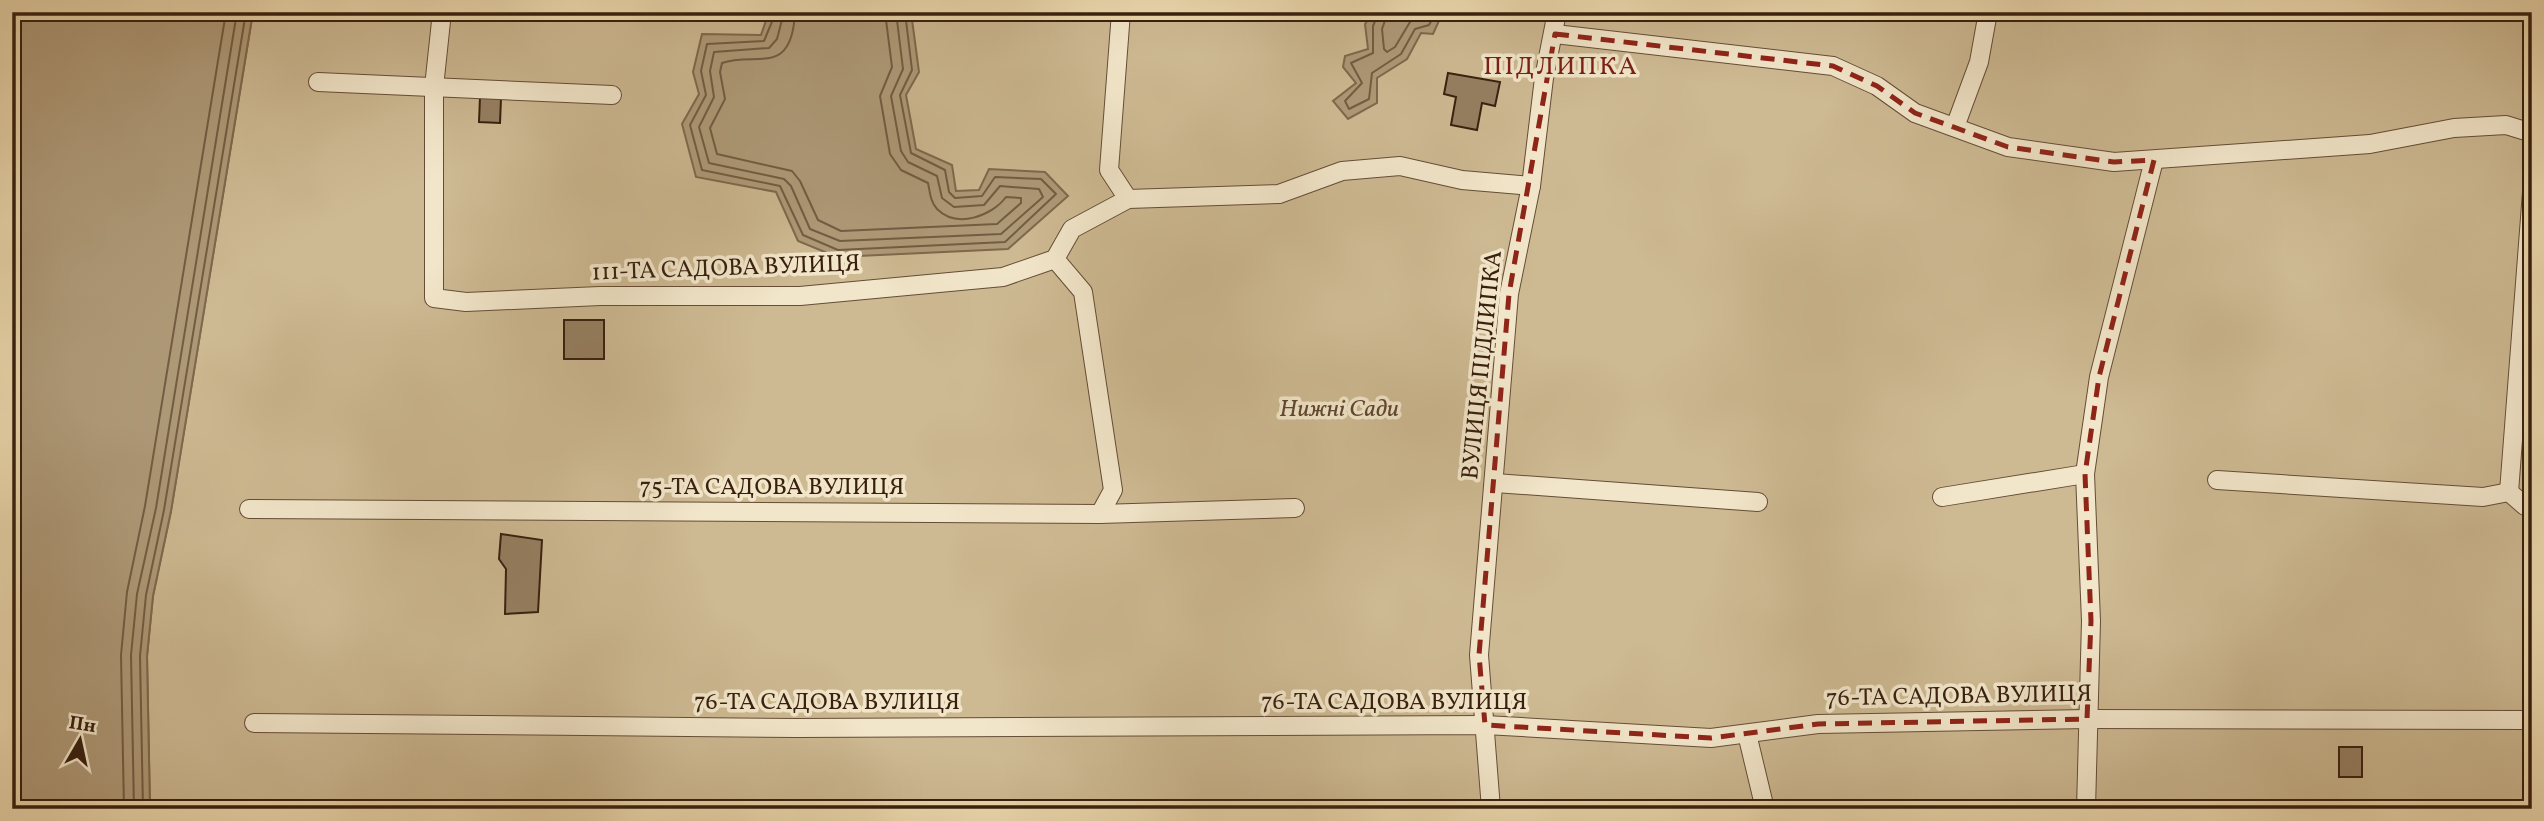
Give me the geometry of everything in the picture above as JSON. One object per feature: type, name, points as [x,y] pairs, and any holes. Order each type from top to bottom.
[{"type":"street","points":[[434,87],[442,12]]},
{"type":"street","points":[[1121,12],[1109,170],[1128,200]]},
{"type":"street","name":"ВУЛИЦЯ ПІДЛИПКА","points":[[1491,809],[1479,655],[1509,294],[1531,186],[1544,78],[1555,34],[1557,12]]},
{"type":"street","points":[[1955,127],[1979,62],[1988,12]]},
{"type":"street","points":[[1555,34],[1833,66],[1877,86],[1914,113],[2008,147],[2114,162],[2370,144],[2454,128],[2506,125],[2532,132]]},
{"type":"street","points":[[317,82],[612,95]]},
{"type":"street","name":"111-ТА САДОВА ВУЛИЦЯ","points":[[434,87],[434,298],[466,302],[600,296],[800,296],[1003,277],[1055,259]]},
{"type":"street","points":[[2086,809],[2091,621],[2085,474],[2099,377],[2154,160]]},
{"type":"street","points":[[1100,514],[1113,490],[1083,292],[1055,259],[1072,229],[1128,200],[1279,194],[1342,171],[1400,166],[1462,180],[1531,186]]},
{"type":"street","points":[[2509,492],[2532,192]]},
{"type":"street","points":[[1942,497],[2085,474]]},
{"type":"street","points":[[2217,480],[2483,497],[2509,492]]},
{"type":"street","points":[[1495,483],[1758,502]]},
{"type":"street","points":[[2509,492],[2525,506],[2532,506]]},
{"type":"street","name":"75-ТА САДОВА ВУЛИЦЯ","points":[[249,509],[1100,514],[1295,508]]},
{"type":"street","name":"76-ТА САДОВА ВУЛИЦЯ","points":[[254,723],[797,728],[1485,725],[1711,738],[1818,724],[2087,719],[2532,720]]},
{"type":"street","points":[[1747,734],[1765,809]]},
{"type":"highlighted area","points":[[1555,34],[1833,66],[1877,86],[1915,113],[2008,147],[2114,162],[2154,160],[2099,377],[2085,474],[2091,621],[2087,719],[1818,724],[1711,738],[1485,725],[1479,655],[1509,294]]},
{"type":"green space","name":"Нижні Сади","points":[[253,12],[2532,12],[2532,809],[150,809],[147,656],[153,596],[171,511]]},
{"type":"water","points":[[12,12],[253,12],[171,511],[153,596],[147,656],[150,809],[12,809]]},
{"type":"water","points":[[769,12],[911,12],[919,72],[906,95],[916,149],[952,165],[956,191],[979,190],[989,169],[1045,172],[1068,196],[1008,249],[837,257],[798,241],[776,192],[696,177],[682,124],[699,94],[693,72],[702,34],[761,35]]},
{"type":"water","points":[[1374,12],[1443,12],[1433,34],[1421,33],[1407,59],[1377,78],[1377,103],[1348,119],[1333,101],[1356,83],[1343,67],[1345,56],[1368,49],[1365,24]]},
{"type":"building","points":[[1448,73],[1500,82],[1495,106],[1482,103],[1477,130],[1451,125],[1456,97],[1444,94]]},
{"type":"building","points":[[480,97],[501,98],[500,123],[479,122]]},
{"type":"building","points":[[564,320],[604,320],[604,359],[564,359]]},
{"type":"building","points":[[501,534],[542,540],[538,612],[505,614],[506,569],[499,559]]},
{"type":"building","points":[[2339,747],[2362,747],[2362,777],[2339,777]]},
{"type":"district","name":"ПІДЛИПКА","points":[[1561,67]]}]
